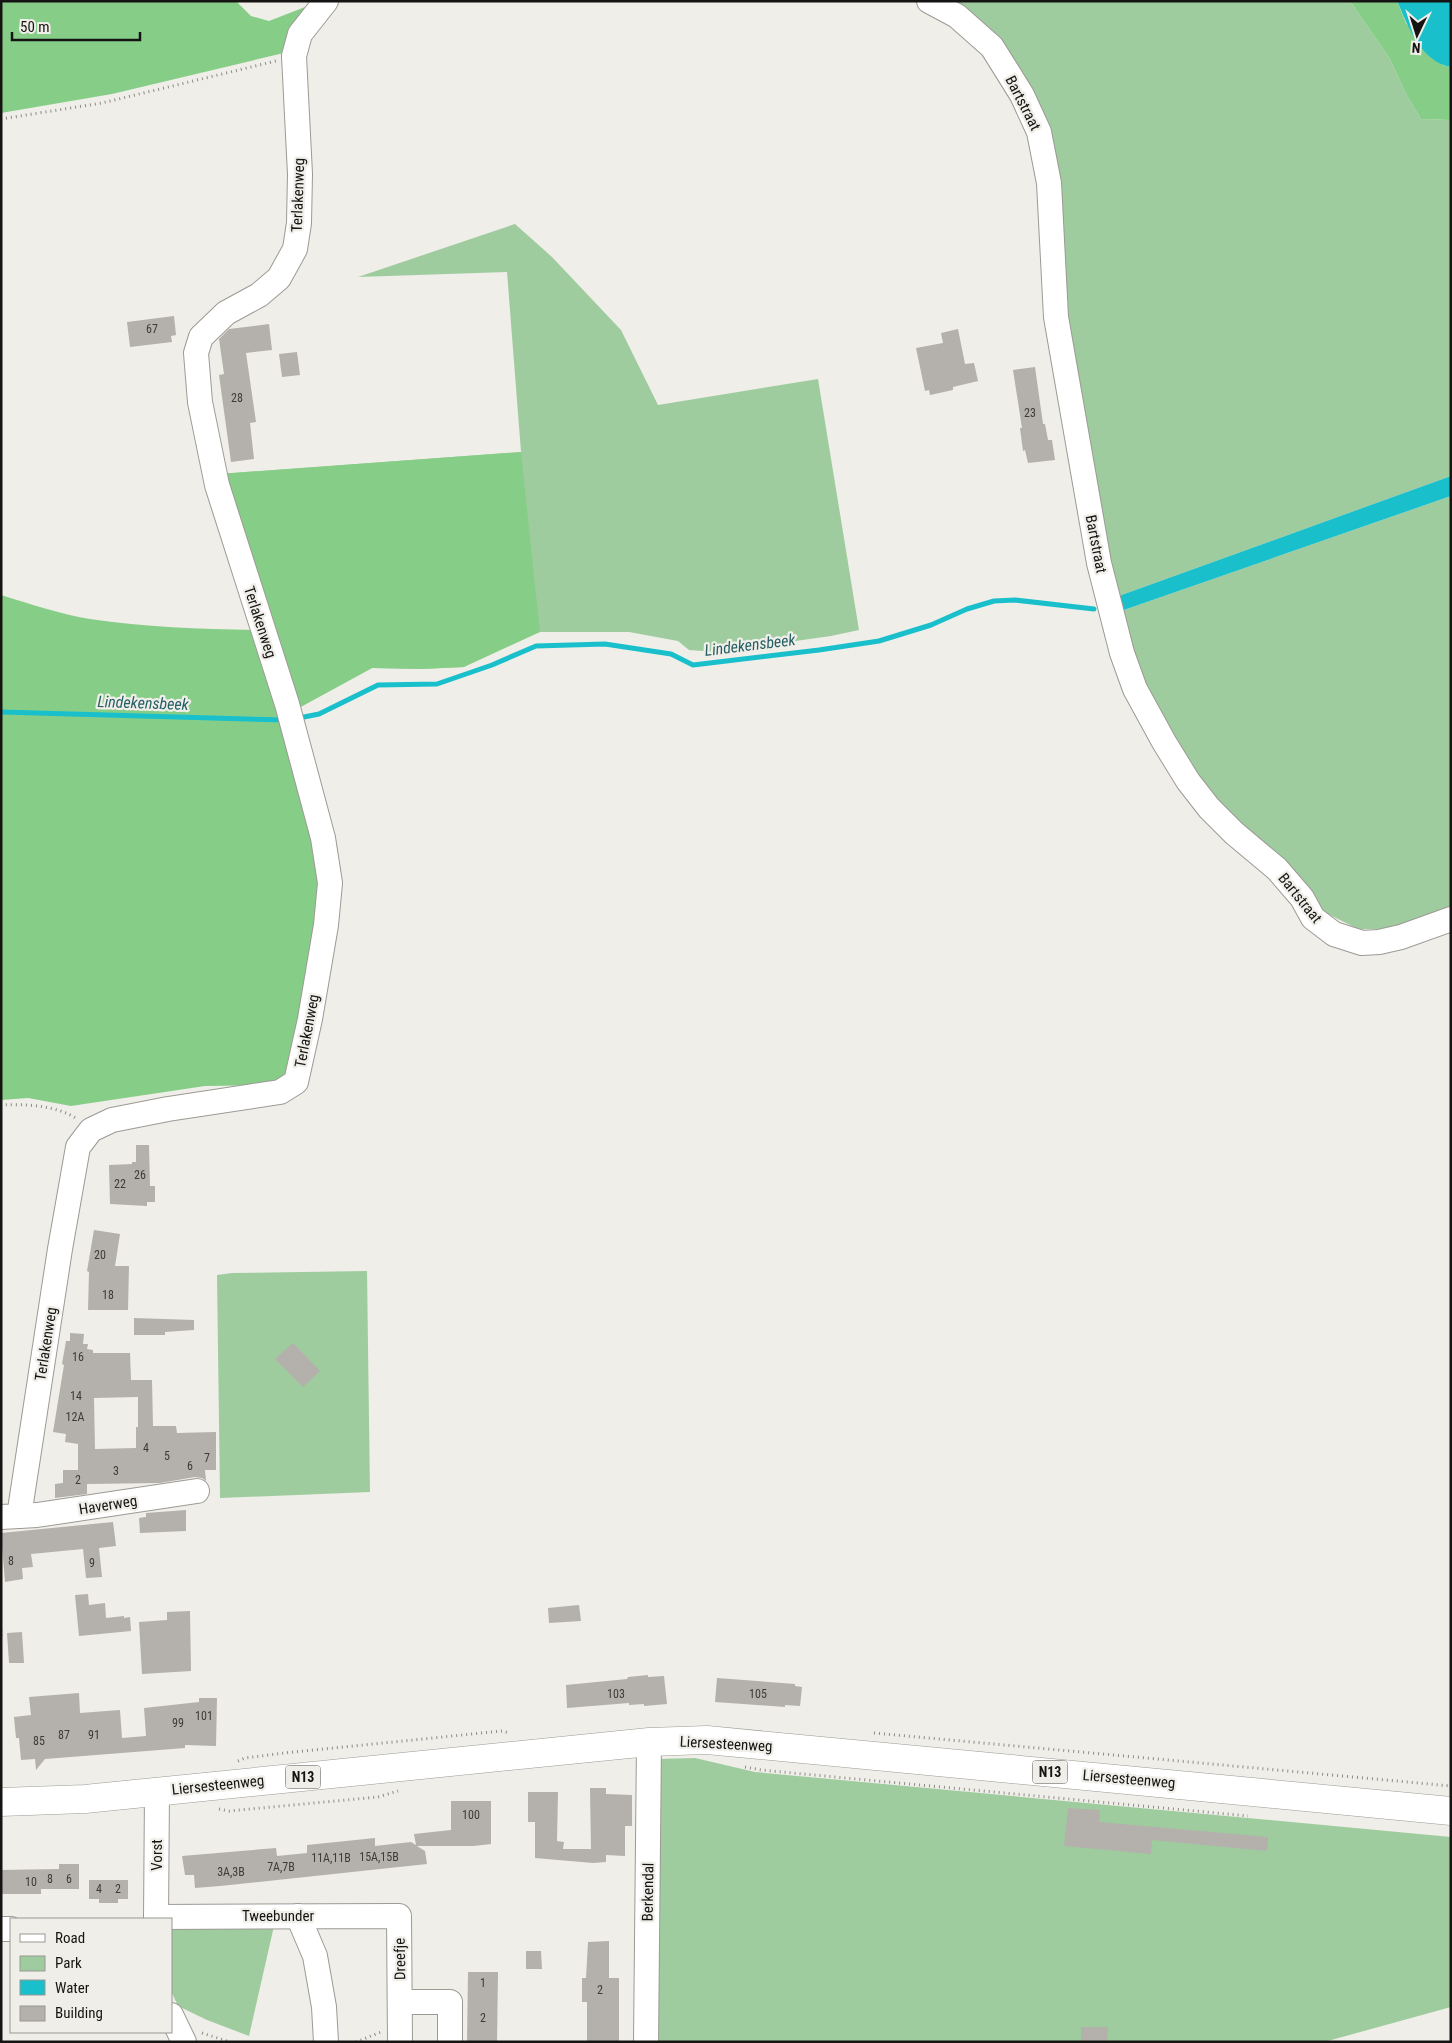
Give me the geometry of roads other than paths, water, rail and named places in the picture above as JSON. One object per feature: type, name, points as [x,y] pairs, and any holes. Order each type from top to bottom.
[{"type":"main road","name":"Liersesteenweg","points":[[1,1802],[86,1799],[649,1742],[707,1740],[1451,1811]]},
{"type":"street","name":"Terlakenweg","points":[[10,1517],[78,1147],[91,1130],[112,1120],[168,1109],[280,1092],[296,1082],[310,1019],[326,925],[330,883],[323,838],[287,704],[217,485],[200,402],[196,353],[201,337],[226,313],[259,295],[279,278],[295,249],[299,222],[300,174],[294,56],[300,34],[326,1]]},
{"type":"street","name":"Bartstraat","points":[[929,1],[957,16],[992,47],[1022,95],[1039,132],[1049,183],[1056,316],[1099,562],[1122,653],[1135,688],[1164,742],[1188,782],[1209,808],[1234,833],[1277,869],[1302,898],[1314,918],[1334,934],[1362,943],[1378,942],[1401,937],[1451,919]]},
{"type":"street","name":"Haverweg","points":[[10,1517],[62,1512],[196,1491]]},
{"type":"street","name":"Berkendal","points":[[646,2042],[649,1742]]},
{"type":"street","name":"Vorst","points":[[156,1918],[157,1791]]},
{"type":"street","points":[[298,1916],[316,1956],[324,2007],[326,2042]]},
{"type":"street","name":"Tweebunder","points":[[156,1918],[399,1916]]},
{"type":"street","name":"Dreefje","points":[[399,1916],[400,2042]]},
{"type":"street","name":"Dreefje","points":[[400,2002],[450,2002],[450,2042]]},
{"type":"street","points":[[172,2017],[184,2042]]},
{"type":"water","points":[[1397,1],[1451,1],[1451,67],[1441,64],[1424,51],[1411,32]]},
{"type":"water","points":[[1451,476],[1451,496],[1121,611],[1116,597]]},
{"type":"waterway","name":"Lindekensbeek","points":[[299,718],[319,714],[378,685],[437,684],[492,665],[536,646],[605,644],[671,654],[693,665],[879,641],[931,625],[967,609],[994,601],[1015,600],[1094,609]]},
{"type":"waterway","name":"Lindekensbeek","points":[[1,712],[285,720]]}]
